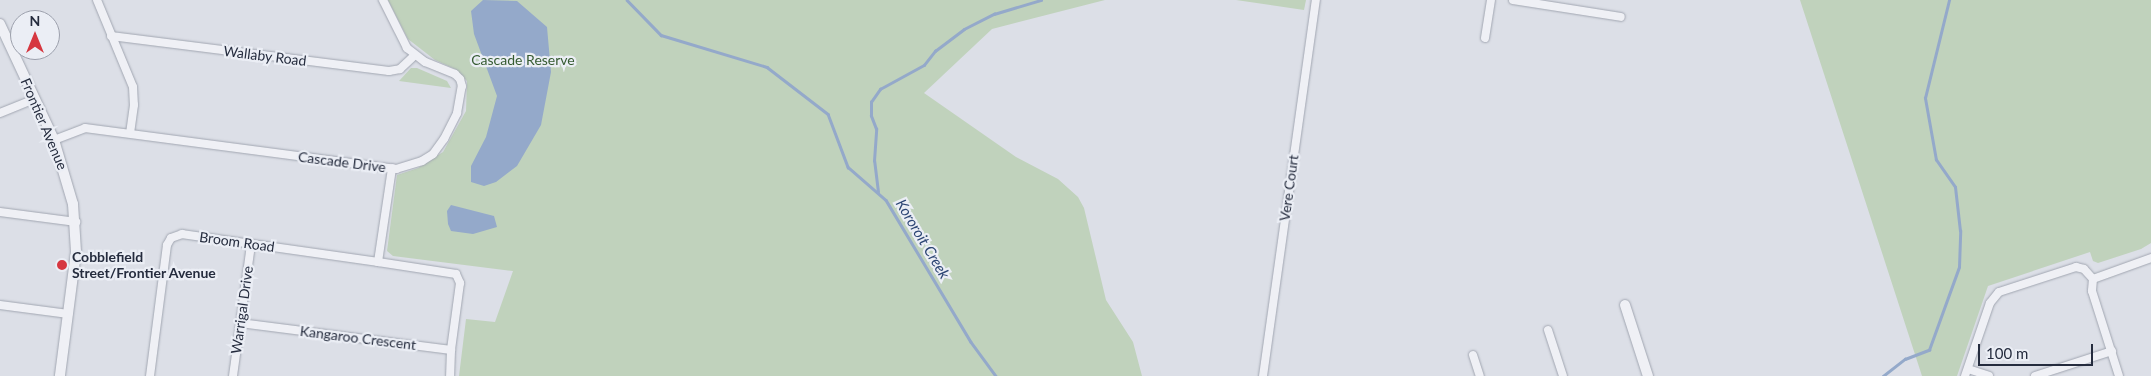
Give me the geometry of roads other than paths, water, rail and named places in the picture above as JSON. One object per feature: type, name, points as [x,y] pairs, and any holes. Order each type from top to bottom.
[{"type":"street","points":[[97,0],[133,86],[134,105],[130,134]]},
{"type":"street","name":"Cascade Drive","points":[[54,140],[85,128],[392,168],[408,166],[433,154],[444,139],[457,113],[461,100],[462,86],[460,79],[455,74],[414,56],[406,48],[383,0]]},
{"type":"street","name":"Vere Court","points":[[1263,376],[1316,0]]},
{"type":"street","points":[[1485,38],[1491,0]]},
{"type":"street","points":[[1513,0],[1621,16]]},
{"type":"street","points":[[1574,9],[1575,0]]},
{"type":"street","name":"Frontier Avenue","points":[[0,24],[54,140],[70,188],[76,222],[76,252],[60,376]]},
{"type":"street","name":"Wallaby Road","points":[[111,36],[389,71],[400,69],[414,56]]},
{"type":"street","points":[[0,113],[34,99]]},
{"type":"street","points":[[378,262],[392,168]]},
{"type":"street","points":[[0,212],[76,222]]},
{"type":"street","name":"Broom Road","points":[[150,376],[168,240],[182,234],[456,274],[460,283],[451,350]]},
{"type":"street","name":"Warrigal Drive","points":[[233,376],[251,244]]},
{"type":"street","points":[[2093,279],[2151,258]]},
{"type":"street","points":[[1989,376],[1967,372],[1990,303],[1999,292],[2076,267],[2084,269],[2093,279],[2092,291],[2120,376]]},
{"type":"street","points":[[0,305],[68,314]]},
{"type":"street","points":[[1625,305],[1648,376]]},
{"type":"street","name":"Kangaroo Crescent","points":[[240,323],[451,350]]},
{"type":"street","points":[[1548,330],[1563,376]]},
{"type":"street","points":[[450,376],[451,350]]},
{"type":"street","points":[[2034,376],[2112,351]]},
{"type":"street","points":[[1473,354],[1480,376]]},
{"type":"water","points":[[483,0],[517,1],[547,27],[551,72],[541,125],[517,166],[496,182],[484,186],[471,182],[471,166],[486,137],[497,96],[474,34],[471,11]]},
{"type":"water","points":[[451,205],[494,216],[497,227],[473,234],[451,231],[448,224],[447,211]]},
{"type":"waterway","name":"Kororoit Creek","points":[[627,0],[661,35],[767,67],[828,114],[848,167],[886,200],[971,342],[996,376]]},
{"type":"waterway","points":[[878,192],[874,161],[876,129],[871,116],[871,102],[880,89],[924,65],[935,51],[964,29],[994,14],[1041,0]]},
{"type":"waterway","points":[[1883,376],[1905,359],[1929,350],[1959,267],[1960,231],[1955,187],[1936,160],[1925,98],[1949,0]]},
{"type":"place","name":"Cobblefield Street/Frontier Avenue","points":[[62,265]]},
{"type":"park label","name":"Cascade Reserve","points":[[523,60]]}]
